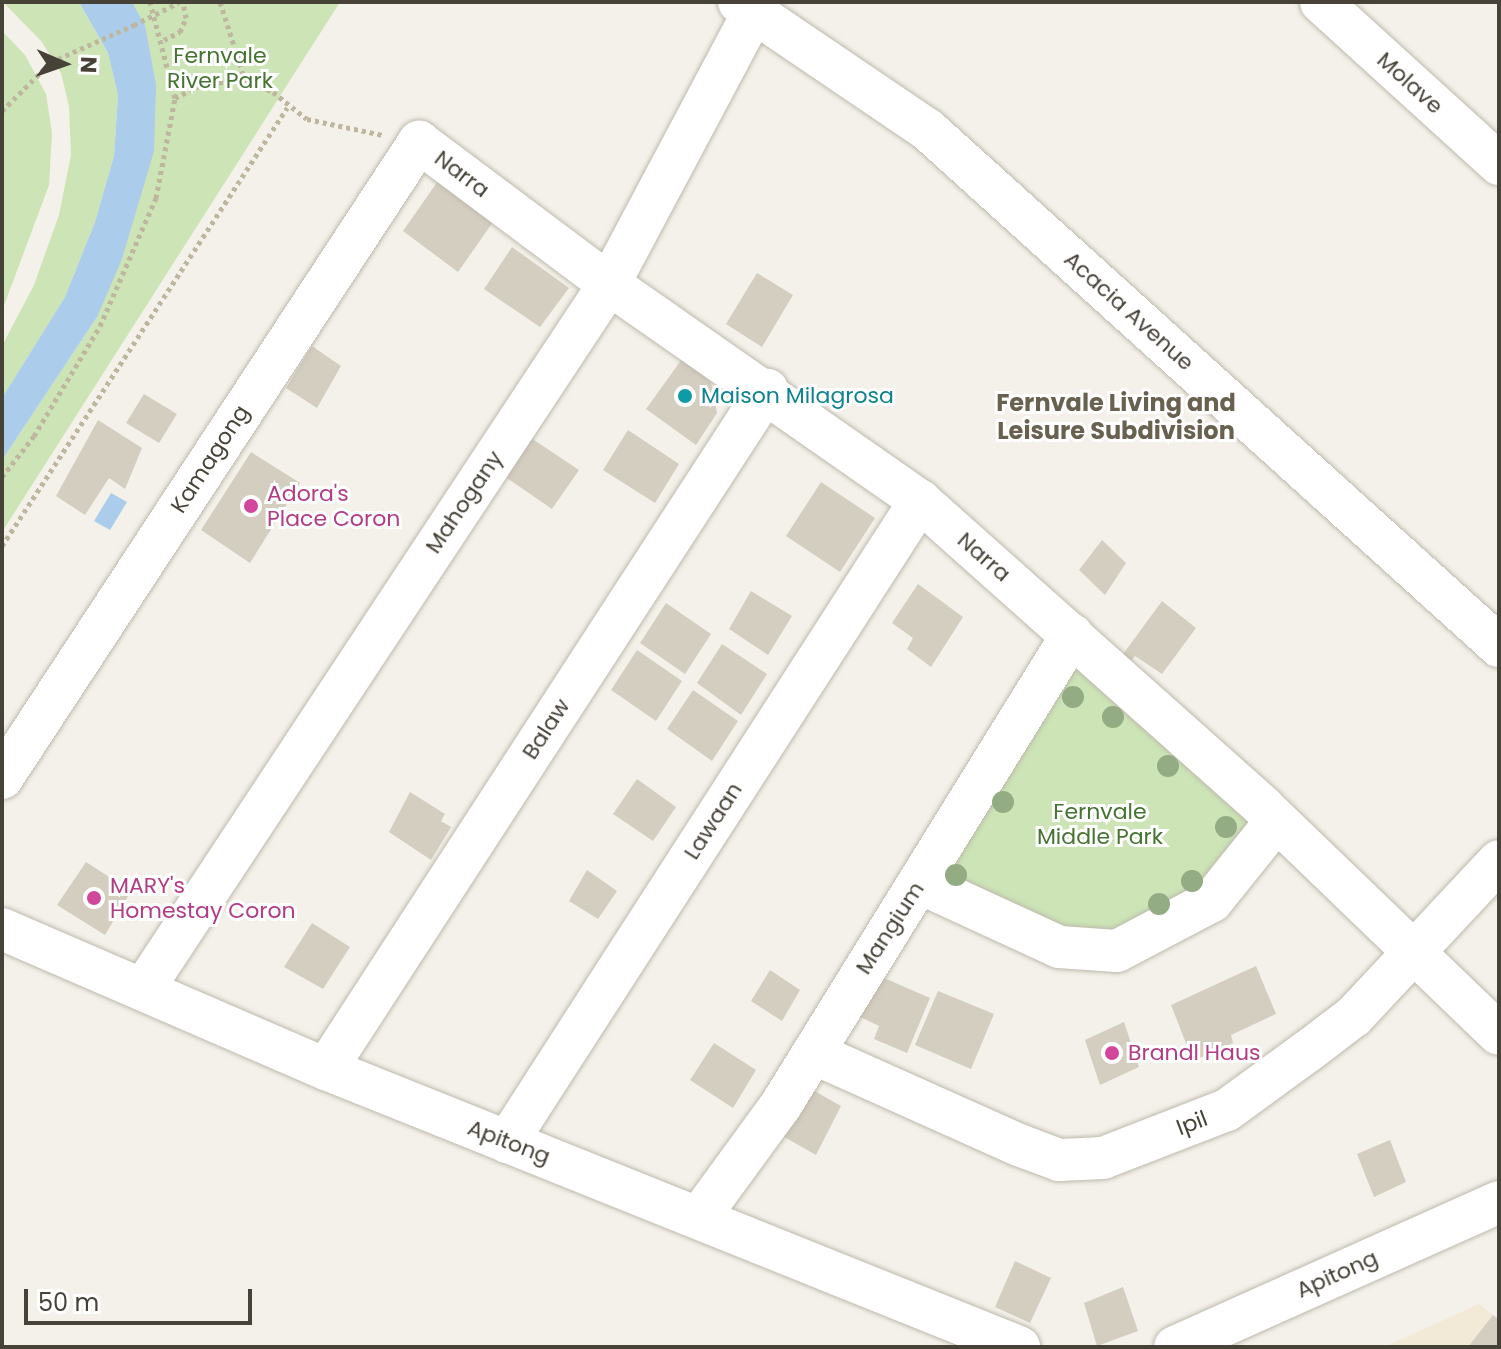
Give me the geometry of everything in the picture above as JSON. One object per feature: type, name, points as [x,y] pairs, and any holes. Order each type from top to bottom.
[{"type":"street","name":"Molave","points":[[1321,2],[1499,164]]},
{"type":"street","name":"Mahogany","points":[[144,988],[609,284],[750,5]]},
{"type":"street","name":"Acacia Avenue","points":[[750,5],[928,130],[1499,646]]},
{"type":"street","name":"Narra","points":[[419,142],[609,284],[767,390],[920,501],[1276,821],[1499,1034]]},
{"type":"street","name":"Kamagong","points":[[2,778],[419,142]]},
{"type":"street","name":"Balaw","points":[[326,1069],[767,390]]},
{"type":"street","name":"Lawaan","points":[[507,1142],[920,501]]},
{"type":"street","name":"Mangium","points":[[700,1216],[813,1053],[1072,635]]},
{"type":"street","points":[[920,883],[1059,947],[1117,951],[1212,901],[1276,821]]},
{"type":"street","name":"Ipil","points":[[813,1053],[1059,1160],[1103,1158],[1227,1110],[1354,1016],[1499,861]]},
{"type":"street","name":"Apitong","points":[[2,929],[326,1069],[700,1216],[1019,1347]]},
{"type":"street","name":"Apitong","points":[[1175,1347],[1499,1202]]},
{"type":"path","points":[[2,477],[60,394],[134,256],[156,198],[175,98],[164,40],[150,2]]},
{"type":"path","points":[[2,111],[51,62],[99,44],[181,2],[186,18],[180,32],[164,40]]},
{"type":"path","points":[[220,2],[245,80]]},
{"type":"path","points":[[175,98],[203,84],[245,80],[273,92],[287,108],[330,126],[419,142]]},
{"type":"path","points":[[2,546],[287,108]]},
{"type":"shaded area","points":[[1479,1304],[1499,1320],[1499,1347],[1384,1347]]},
{"type":"green space","name":"Fernvale River Park","points":[[3,2],[79,2],[108,53],[118,95],[114,156],[95,222],[65,297],[2,398],[2,346],[34,285],[59,215],[71,155],[69,106],[61,73],[42,42]]},
{"type":"green space","name":"Fernvale River Park","points":[[132,2],[340,2],[2,532],[2,460],[97,317],[145,25]]},
{"type":"green space","points":[[2,31],[25,55],[46,94],[52,133],[49,185],[2,311]]},
{"type":"green space","name":"Fernvale Middle Park","points":[[1073,658],[1253,818],[1191,897],[1149,921],[1100,934],[1062,932],[944,879]]},
{"type":"water","points":[[79,2],[132,2],[145,25],[156,85],[154,151],[122,259],[97,317],[2,460],[2,398],[65,297],[95,222],[114,156],[118,95],[108,53]]},
{"type":"water","points":[[111,493],[127,502],[110,530],[94,521]]},
{"type":"building","points":[[438,181],[493,222],[458,272],[403,231]]},
{"type":"building","points":[[512,247],[569,288],[540,327],[484,289]]},
{"type":"building","points":[[757,273],[793,295],[762,347],[726,324]]},
{"type":"building","points":[[312,346],[341,366],[317,408],[286,388]]},
{"type":"building","name":"Maison Milagrosa","points":[[682,359],[711,382],[717,413],[696,445],[646,409]]},
{"type":"building","points":[[144,394],[177,414],[159,443],[126,423]]},
{"type":"building","points":[[98,420],[142,448],[125,489],[109,478],[85,515],[56,496]]},
{"type":"building","points":[[628,430],[679,464],[655,503],[603,470]]},
{"type":"building","points":[[528,436],[579,470],[552,509],[504,476]]},
{"type":"building","name":"Adora's Place Coron","points":[[251,452],[300,483],[250,563],[201,530]]},
{"type":"building","points":[[821,482],[875,518],[840,572],[786,536]]},
{"type":"building","points":[[1102,540],[1126,563],[1105,595],[1079,570]]},
{"type":"building","points":[[918,584],[963,617],[931,667],[907,649],[913,638],[892,623]]},
{"type":"building","points":[[751,591],[792,616],[768,655],[729,629]]},
{"type":"building","points":[[1162,601],[1196,628],[1162,674],[1135,656],[1130,662],[1121,657]]},
{"type":"building","points":[[666,603],[711,634],[685,674],[640,643]]},
{"type":"building","points":[[722,644],[767,674],[741,715],[697,683]]},
{"type":"building","points":[[637,650],[682,681],[656,721],[611,690]]},
{"type":"building","points":[[693,690],[738,721],[712,761],[667,729]]},
{"type":"building","points":[[637,779],[676,807],[653,841],[613,814]]},
{"type":"building","points":[[410,792],[445,814],[441,821],[451,827],[431,860],[389,832]]},
{"type":"building","name":"MARY's Homestay Coron","points":[[86,862],[131,891],[105,935],[57,905]]},
{"type":"building","points":[[587,870],[617,891],[598,919],[569,901]]},
{"type":"building","points":[[312,923],[350,947],[323,989],[284,967]]},
{"type":"building","points":[[1256,966],[1276,1014],[1231,1035],[1233,1043],[1193,1061],[1171,1005]]},
{"type":"building","points":[[770,970],[800,990],[782,1021],[751,1001]]},
{"type":"building","points":[[875,974],[930,998],[907,1053],[874,1039],[879,1026],[856,1015]]},
{"type":"building","points":[[938,991],[994,1014],[971,1069],[915,1045]]},
{"type":"building","name":"Brandl Haus","points":[[1124,1022],[1139,1067],[1100,1085],[1085,1040]]},
{"type":"building","points":[[714,1043],[756,1070],[733,1108],[690,1080]]},
{"type":"building","points":[[804,1085],[841,1106],[816,1155],[779,1134]]},
{"type":"building","points":[[1390,1140],[1406,1182],[1374,1197],[1357,1154]]},
{"type":"building","points":[[1015,1261],[1051,1278],[1030,1323],[995,1307]]},
{"type":"building","points":[[1123,1287],[1138,1331],[1097,1346],[1084,1303]]},
{"type":"building","points":[[1493,1315],[1499,1320],[1499,1347],[1468,1347]]},
{"type":"place","name":"Maison Milagrosa","points":[[685,396]]},
{"type":"place","name":"Adora's Place Coron","points":[[251,506]]},
{"type":"place","name":"MARY's Homestay Coron","points":[[94,898]]},
{"type":"place","name":"Brandl Haus","points":[[1112,1053]]},
{"type":"district","name":"Fernvale Living and Leisure Subdivision","points":[[1116,417]]}]
